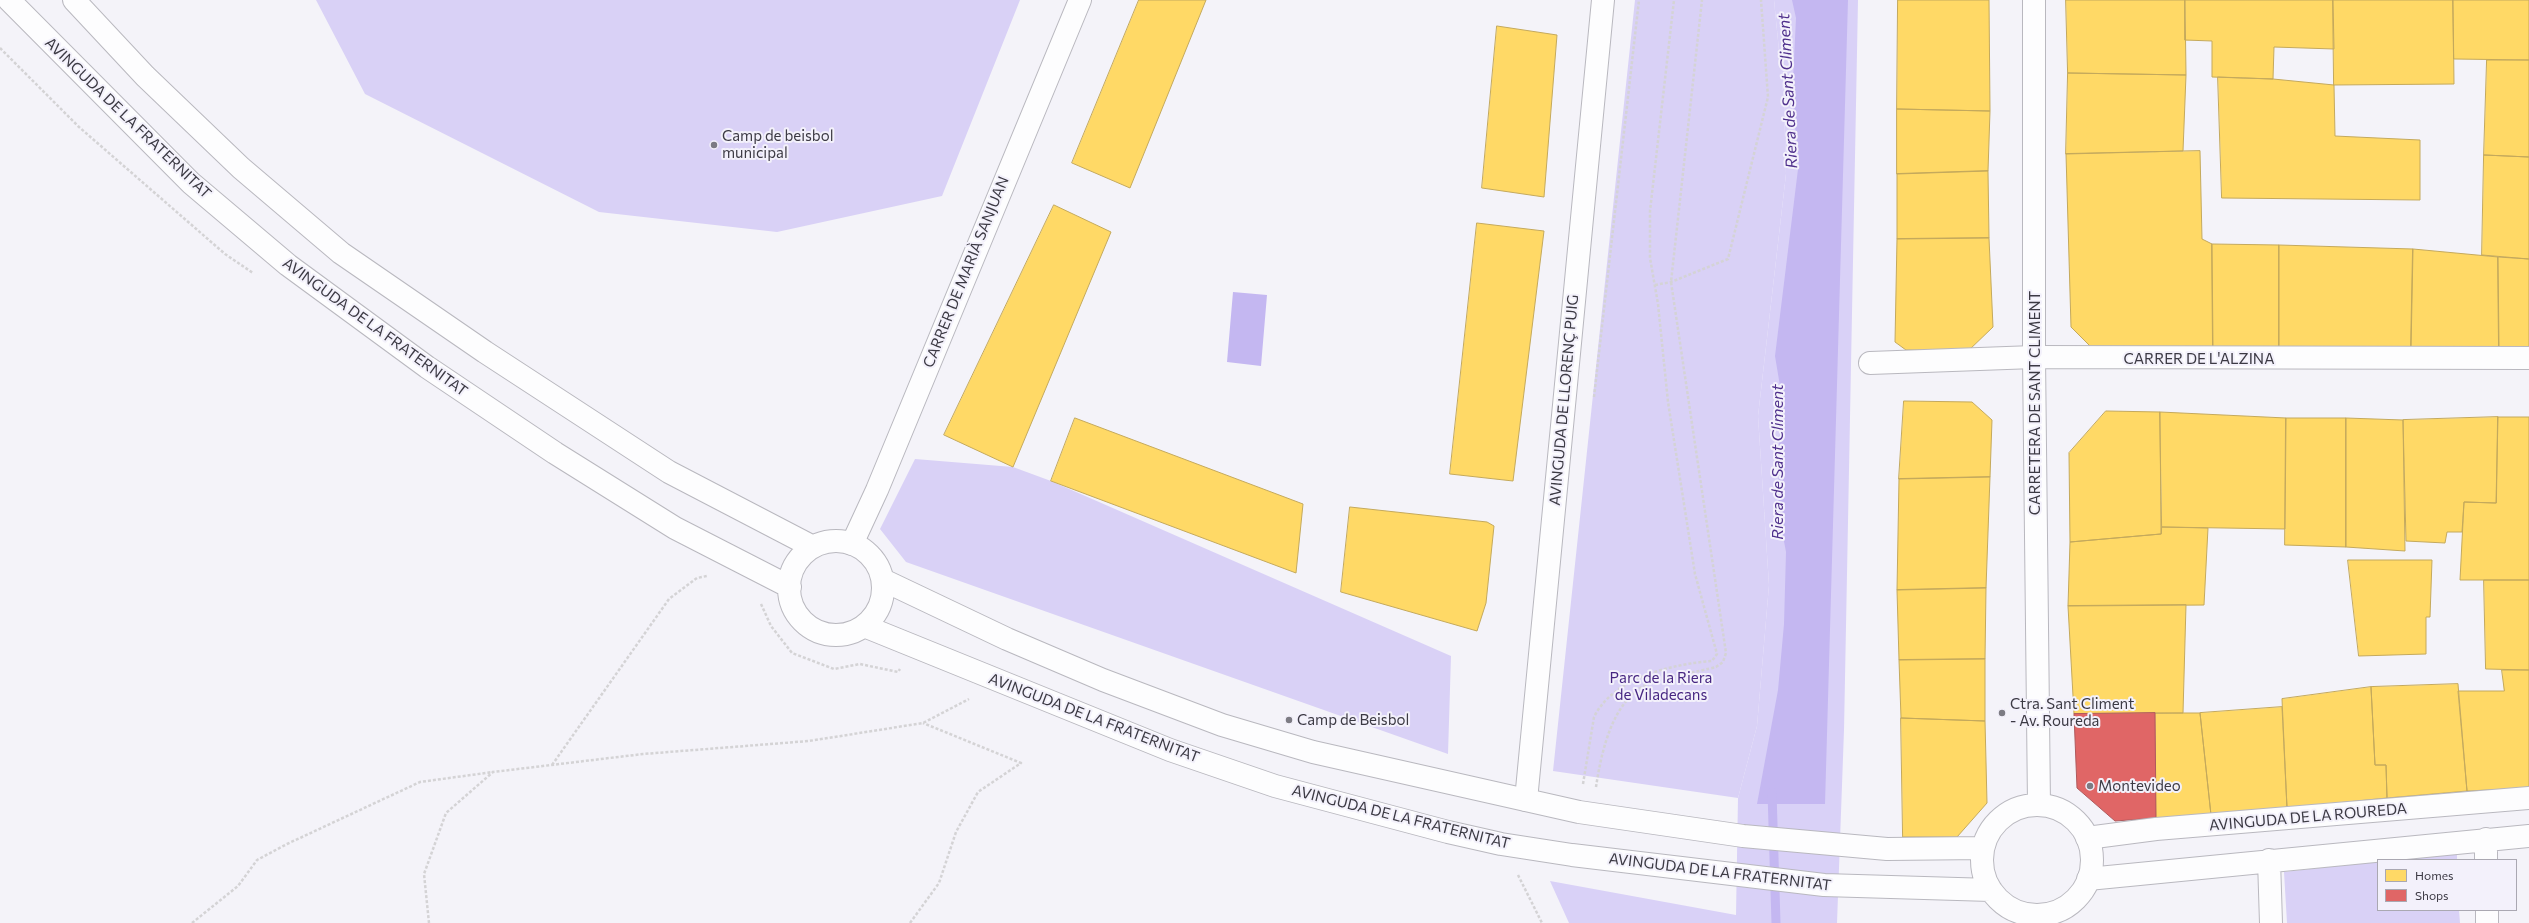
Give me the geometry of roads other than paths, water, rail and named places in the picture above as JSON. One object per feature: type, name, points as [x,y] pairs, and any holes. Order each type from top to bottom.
[{"type":"street","name":"AVINGUDA DE LA FRATERNITAT","points":[[10,0],[192,183],[288,265],[427,367],[555,454],[675,528],[790,587]]},
{"type":"street","points":[[74,0],[145,76],[241,168],[342,254],[485,352],[669,472],[813,547]]},
{"type":"street","name":"CARRER DE MARIÀ SANJUAN","points":[[852,544],[876,490],[1080,0]]},
{"type":"street","name":"AVINGUDA DE LLORENÇ PUIG","points":[[1526,800],[1603,0]]},
{"type":"street","name":"CARRETERA DE SANT CLIMENT","points":[[2034,0],[2034,357],[2039,805]]},
{"type":"street","name":"CARRER DE L'ALZINA","points":[[1870,363],[2034,357],[2529,358]]},
{"type":"street","points":[[836,541],[852,544],[872,558],[883,580],[883,589],[880,606],[864,626],[844,634],[829,634],[815,629],[803,621],[795,609],[790,587],[796,564],[813,547],[836,541]]},
{"type":"street","points":[[883,580],[1007,639],[1103,680],[1222,725],[1313,752],[1579,812],[1743,836],[1828,845],[1887,849],[1983,848]]},
{"type":"street","name":"AVINGUDA DE LA FRATERNITAT","points":[[864,626],[1170,750],[1276,786],[1501,844],[1824,885],[1991,890]]},
{"type":"street","name":"AVINGUDA DE LA ROUREDA","points":[[2087,838],[2156,829],[2529,798]]},
{"type":"street","points":[[2039,805],[2054,808],[2068,815],[2079,825],[2087,838],[2091,862],[2088,879],[2080,893],[2068,904],[2039,919],[2012,908],[2000,900],[1991,890],[1983,870],[1983,848],[1988,834],[2003,816],[2024,806],[2039,805]]},
{"type":"street","points":[[2088,879],[2269,860],[2486,850],[2529,836]]},
{"type":"street","points":[[2269,860],[2271,923]]},
{"type":"street","points":[[2487,911],[2487,923]]},
{"type":"waterway","name":"Riera de Sant Climent","points":[[1772,792],[1776,923]]},
{"type":"place","name":"Camp de beisbol municipal","points":[[714,145]]},
{"type":"place","name":"Ctra. Sant Climent - Av. Roureda","points":[[2002,713]]},
{"type":"place","name":"Camp de Beisbol","points":[[1289,720]]},
{"type":"place","name":"Montevideo","points":[[2090,786]]},
{"type":"park label","name":"Parc de la Riera de Viladecans","points":[[1661,686]]}]
